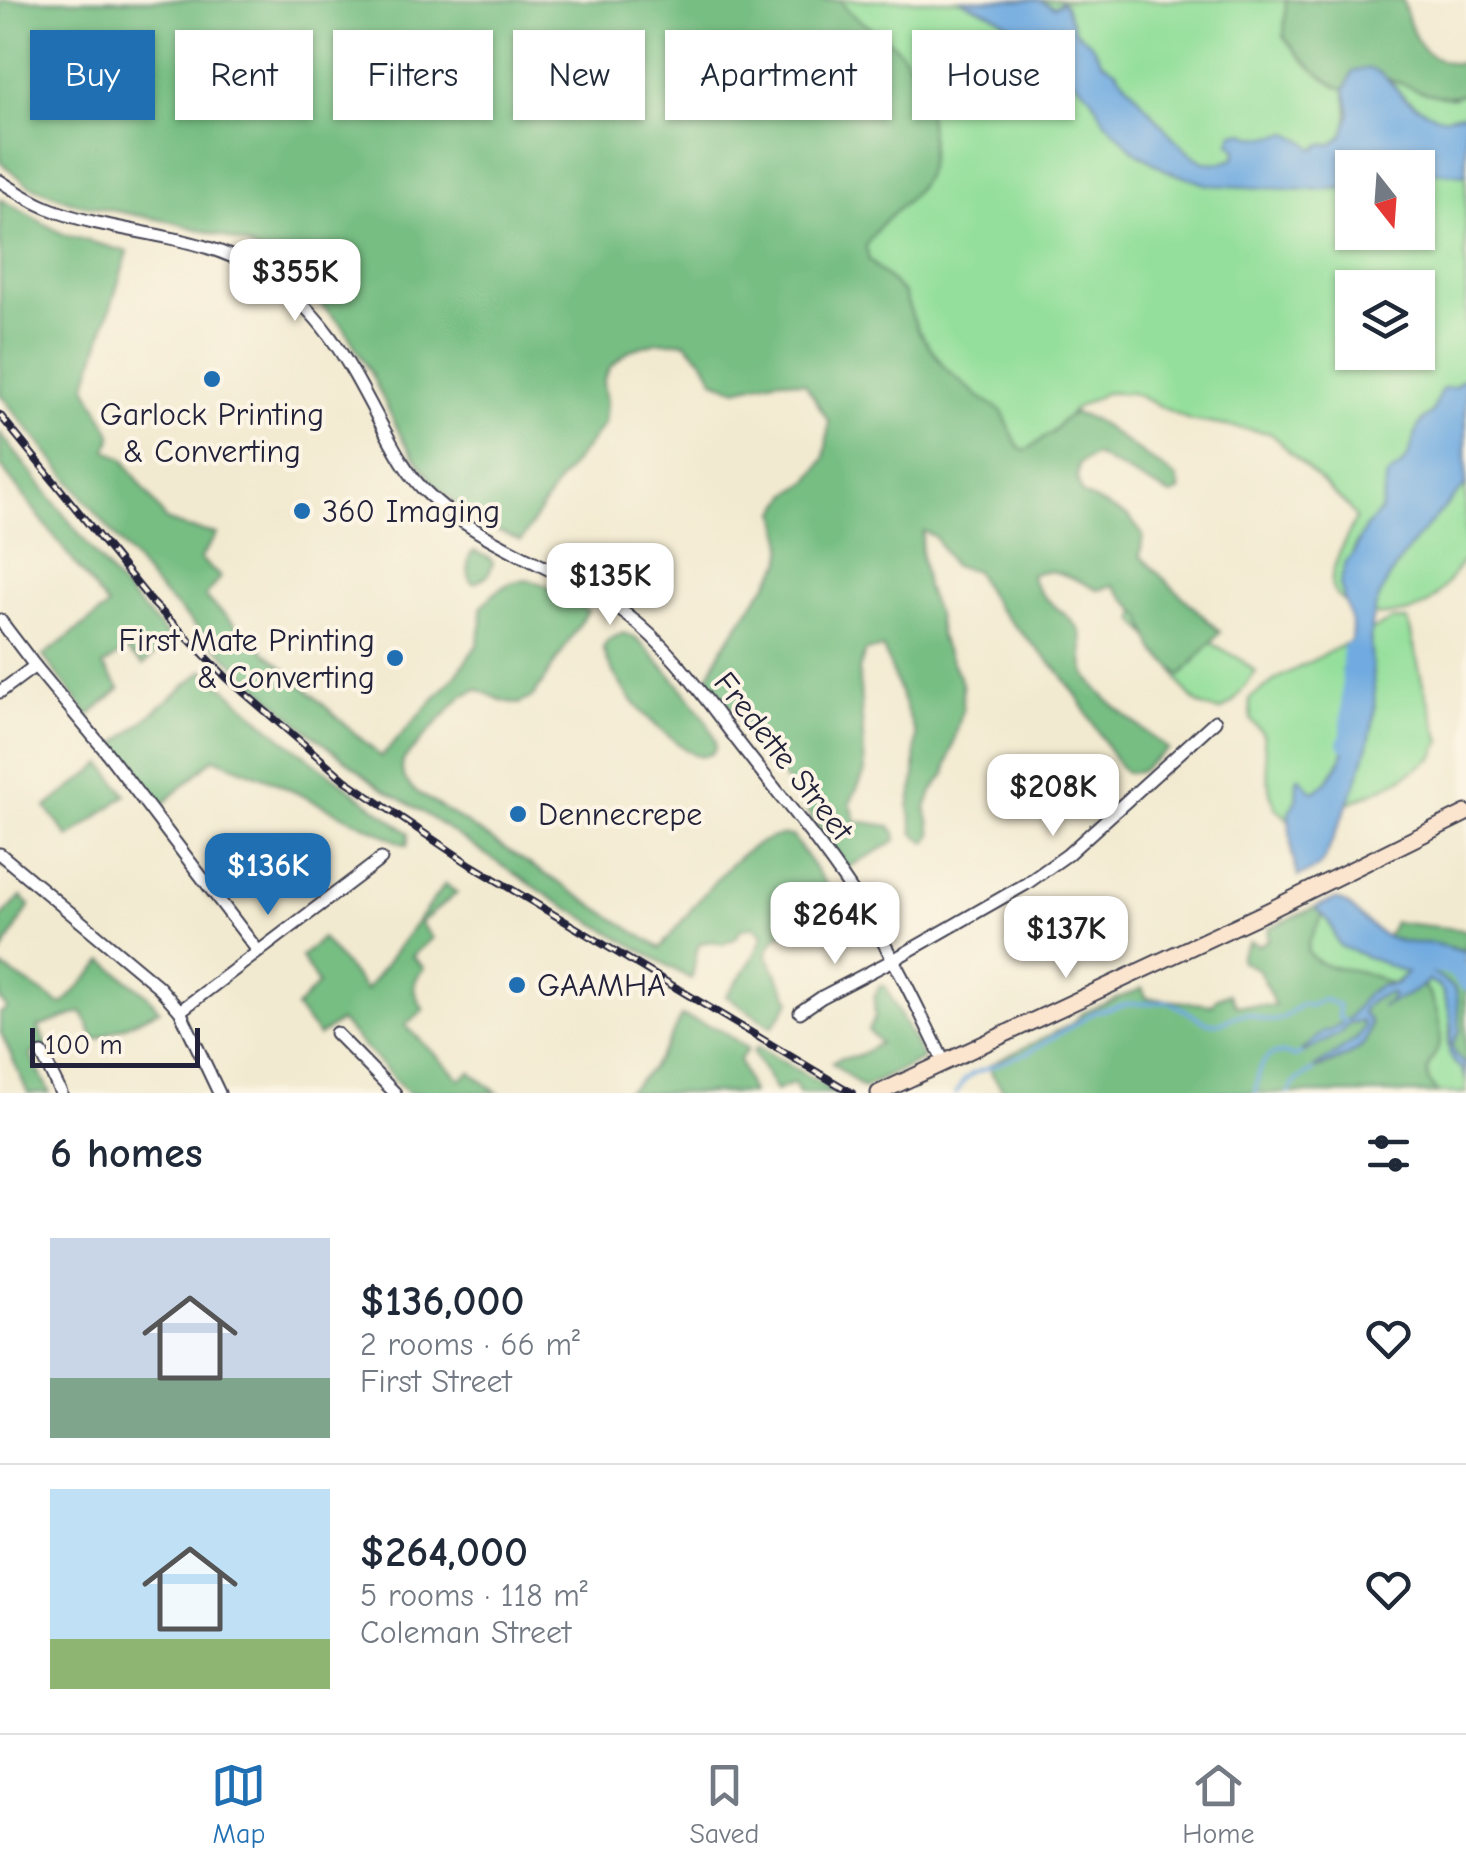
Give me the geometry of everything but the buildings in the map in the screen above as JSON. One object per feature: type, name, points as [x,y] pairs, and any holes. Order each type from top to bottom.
[{"type":"main road","points":[[879,1093],[1272,909],[1466,813]]},
{"type":"street","name":"Fredette Street","points":[[0,181],[38,204],[69,215],[197,243],[227,254],[266,274],[304,304],[329,333],[396,452],[422,488],[480,535],[619,610],[675,660],[862,905],[944,1062]]},
{"type":"street","points":[[0,620],[258,950]]},
{"type":"street","points":[[0,692],[35,666]]},
{"type":"street","points":[[800,1012],[1049,869],[1215,722]]},
{"type":"street","points":[[0,854],[158,986],[180,1011],[219,1093]]},
{"type":"street","points":[[180,1011],[382,860]]},
{"type":"street","points":[[336,1033],[395,1093]]},
{"type":"street","points":[[42,1054],[60,1093]]},
{"type":"green space","points":[[0,0],[840,0],[875,30],[665,30],[665,120],[892,120],[892,44],[912,70],[912,120],[929,120],[931,151],[922,182],[866,246],[869,260],[904,294],[917,329],[945,368],[1002,411],[1018,447],[1025,451],[1073,413],[1093,419],[1177,478],[1180,491],[1171,495],[1095,455],[1079,464],[1077,479],[1082,494],[1129,517],[1143,535],[1140,556],[1220,632],[1181,676],[1154,650],[1142,617],[1113,585],[1099,590],[1057,572],[1031,575],[1040,592],[1078,628],[1084,667],[1092,683],[1168,749],[1139,772],[1126,773],[1057,669],[997,608],[974,570],[953,566],[934,536],[923,531],[921,550],[926,587],[941,639],[962,683],[963,708],[945,774],[926,808],[932,834],[927,843],[914,834],[909,807],[915,778],[916,735],[883,648],[865,651],[859,670],[865,772],[850,803],[856,821],[890,826],[896,841],[847,868],[708,677],[722,649],[782,562],[784,544],[777,512],[788,495],[809,481],[825,458],[829,422],[805,383],[778,379],[737,389],[714,380],[704,361],[685,342],[657,342],[630,350],[610,367],[603,382],[604,424],[557,484],[521,541],[477,522],[434,484],[403,440],[343,326],[279,264],[247,245],[219,235],[75,203],[29,185],[0,162]]},
{"type":"green space","points":[[825,0],[1286,0],[1284,38],[1319,74],[1345,90],[1347,123],[1337,142],[1314,150],[1295,137],[1286,155],[1335,166],[1335,250],[1435,250],[1435,165],[1466,159],[1466,557],[1438,594],[1419,609],[1373,615],[1357,543],[1340,584],[1345,602],[1334,592],[1333,574],[1356,518],[1270,433],[1189,420],[1132,393],[1105,393],[1076,408],[1053,432],[1026,451],[1018,447],[1002,411],[945,368],[917,329],[904,294],[851,242],[838,120],[892,120],[892,30],[828,30]]},
{"type":"green space","points":[[1286,0],[1403,0],[1421,47],[1439,60],[1466,64],[1466,93],[1435,95],[1371,70],[1353,72],[1345,90],[1312,67],[1284,37]]},
{"type":"green space","points":[[1389,79],[1452,98],[1466,93],[1466,114],[1445,118],[1433,115],[1402,95]]},
{"type":"green space","points":[[0,199],[63,234],[128,252],[86,386],[112,435],[107,450],[123,459],[166,520],[217,534],[200,559],[220,577],[205,597],[381,757],[456,675],[477,645],[481,608],[495,593],[508,584],[533,581],[588,611],[534,696],[518,704],[477,689],[462,696],[404,759],[403,776],[414,790],[660,948],[736,860],[773,837],[792,836],[826,884],[813,909],[769,947],[767,956],[791,1001],[772,1027],[726,996],[760,944],[763,935],[754,926],[741,929],[736,938],[723,944],[700,943],[691,979],[556,901],[381,788],[302,726],[156,587],[0,394]]},
{"type":"green space","points":[[0,433],[118,583],[172,640],[143,665],[126,650],[103,666],[120,689],[89,716],[43,656],[108,607],[0,465]]},
{"type":"green space","points":[[474,551],[493,563],[488,575],[475,583],[471,582],[468,565]]},
{"type":"green space","points":[[1149,608],[1256,672],[1233,702],[1221,711],[1212,710],[1187,693],[1167,654],[1135,619],[1137,612]]},
{"type":"green space","points":[[1392,620],[1408,620],[1441,741],[1433,758],[1399,780],[1354,801],[1289,820],[1276,808],[1270,793],[1263,734],[1251,720],[1249,699],[1278,678]]},
{"type":"green space","points":[[623,633],[644,646],[690,698],[711,730],[715,743],[712,753],[700,756],[688,751],[655,725],[623,689],[603,648],[608,640]]},
{"type":"green space","points":[[204,670],[283,739],[409,833],[407,846],[272,781],[214,758],[161,806],[114,746]]},
{"type":"green space","points":[[103,764],[126,795],[69,838],[46,807]]},
{"type":"green space","points":[[445,884],[457,893],[420,923],[432,938],[412,956],[424,968],[414,989],[424,1010],[405,1025],[460,1079],[470,1072],[498,1093],[408,1093],[340,1021],[319,1036],[296,1008],[318,984],[301,957],[322,938],[366,990]]},
{"type":"green space","points":[[21,897],[30,905],[0,956],[0,919]]},
{"type":"green space","points":[[1316,907],[1323,915],[1309,941],[1307,951],[1312,957],[1323,964],[1362,972],[1389,983],[1375,989],[1346,1020],[1300,1054],[1339,1034],[1349,1023],[1361,1020],[1364,1027],[1357,1038],[1321,1068],[1346,1057],[1368,1035],[1371,1025],[1362,1013],[1369,1002],[1392,993],[1390,1002],[1423,986],[1438,1016],[1440,1041],[1427,1074],[1437,1093],[1005,1093],[992,1074],[990,1065],[1071,1024],[1083,1013],[1142,988],[1147,998],[1212,1005],[1229,993],[1236,1005],[1275,1006],[1259,970],[1241,961],[1241,955],[1250,941],[1259,945],[1268,940],[1269,928]]},
{"type":"green space","points":[[1323,915],[1340,946],[1408,972],[1392,985],[1368,974],[1318,962],[1307,951]]},
{"type":"green space","points":[[1394,922],[1466,930],[1466,950],[1410,944],[1387,937]]},
{"type":"green space","points":[[104,961],[148,996],[159,1010],[95,1040],[82,1012],[38,1027],[48,1047],[30,1054],[50,1093],[28,1093],[0,1031],[0,1013],[7,1009],[0,999],[0,966],[62,1005]]},
{"type":"green space","points":[[1437,966],[1460,971],[1466,978],[1466,1066],[1452,1047],[1456,994],[1431,973]]},
{"type":"green space","points":[[1428,978],[1442,990],[1452,1018],[1450,1055],[1462,1069],[1466,1093],[1437,1093],[1429,1081],[1428,1070],[1440,1041],[1440,1025],[1424,986]]},
{"type":"green space","points":[[880,986],[885,986],[923,1059],[863,1088],[832,1063],[856,1057],[880,1043],[868,1030],[875,1018],[874,997]]},
{"type":"green space","points":[[681,1016],[719,1029],[748,1049],[739,1060],[752,1093],[624,1093],[658,1059]]},
{"type":"green space","points":[[757,1047],[837,1093],[799,1093],[794,1083],[776,1091],[753,1052]]},
{"type":"water","points":[[960,0],[1039,0],[1054,7],[1061,2],[1074,30],[1017,30],[997,16]]},
{"type":"water","points":[[1075,31],[1091,43],[1102,61],[1115,70],[1188,152],[1204,162],[1221,163],[1234,159],[1237,149],[1230,143],[1233,133],[1267,137],[1289,133],[1314,149],[1333,144],[1343,135],[1350,112],[1345,90],[1353,71],[1368,69],[1380,73],[1407,100],[1431,113],[1443,117],[1466,114],[1466,175],[1435,172],[1435,150],[1335,150],[1335,189],[1209,185],[1167,171],[1134,151],[1105,121],[1090,95],[1075,81]]},
{"type":"water","points":[[1466,377],[1466,485],[1412,545],[1380,596],[1371,627],[1374,710],[1364,758],[1324,860],[1318,868],[1298,877],[1289,820],[1297,780],[1299,777],[1315,791],[1327,781],[1342,756],[1350,726],[1352,680],[1342,671],[1351,656],[1352,626],[1340,584],[1346,562],[1365,528],[1381,510],[1387,476],[1408,457],[1418,427],[1432,413],[1440,392]]},
{"type":"water","points":[[1336,899],[1387,937],[1466,952],[1466,978],[1445,967],[1431,972],[1454,988],[1457,995],[1460,1030],[1452,1045],[1455,1055],[1465,1064],[1466,1079],[1450,1056],[1452,1027],[1444,996],[1428,980],[1381,1007],[1392,998],[1392,993],[1366,1006],[1362,1013],[1370,1021],[1369,1030],[1355,1052],[1311,1070],[1357,1039],[1364,1027],[1362,1021],[1349,1023],[1339,1034],[1298,1055],[1324,1031],[1349,1018],[1366,995],[1378,986],[1396,984],[1407,973],[1340,946],[1329,922],[1316,907]]},
{"type":"waterway","points":[[1348,742],[1352,651]]},
{"type":"waterway","points":[[1432,962],[1456,968],[1466,981]]},
{"type":"waterway","points":[[956,1093],[972,1074],[1029,1052],[1095,1012],[1129,1004],[1167,1002],[1199,1019],[1216,1023],[1245,1014],[1277,1020],[1302,1004],[1310,1006],[1323,999],[1338,1005],[1339,1018],[1345,1021]]},
{"type":"waterway","points":[[1255,1093],[1261,1068],[1269,1056],[1295,1057],[1301,1053]]},
{"type":"waterway","points":[[1288,1093],[1296,1081],[1313,1070]]},
{"type":"railway","points":[[0,415],[151,601],[227,678],[345,780],[471,865],[852,1093]]},
{"type":"place","name":"Garlock Printing & Converting","points":[[212,379]]},
{"type":"place","name":"360 Imaging","points":[[302,511]]},
{"type":"place","name":"First Mate Printing & Converting","points":[[395,658]]},
{"type":"place","name":"Dennecrepe","points":[[518,814]]},
{"type":"place","name":"GAAMHA","points":[[517,985]]}]
